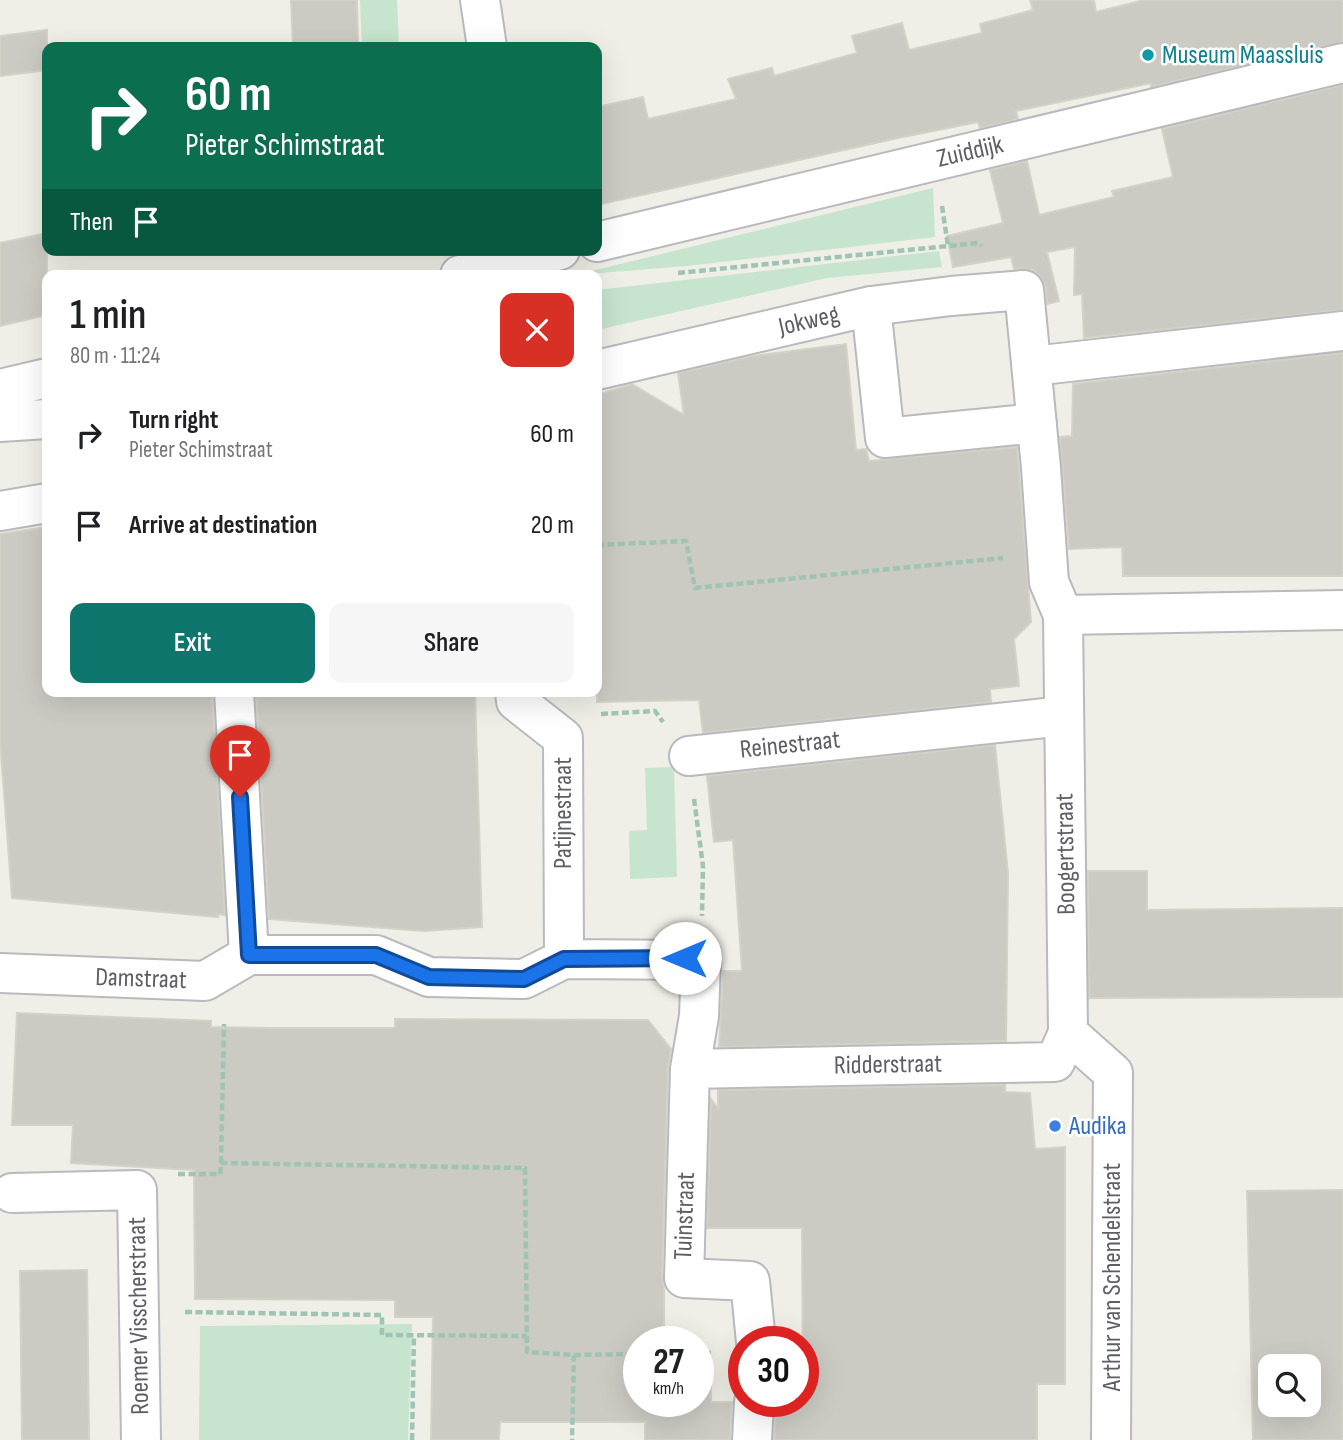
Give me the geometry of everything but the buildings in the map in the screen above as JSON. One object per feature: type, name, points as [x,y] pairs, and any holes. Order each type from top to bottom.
[{"type":"street","points":[[480,0],[486,42]]},
{"type":"street","name":"Zuiddijk","points":[[602,241],[1343,64]]},
{"type":"street","points":[[475,270],[517,256]]},
{"type":"street","name":"Jokweg","points":[[602,369],[856,310],[951,296],[1024,290]]},
{"type":"street","name":"Boogertstraat","points":[[1024,290],[1049,582],[1063,615],[1068,1033]]},
{"type":"street","points":[[856,310],[886,438],[1037,424]]},
{"type":"street","points":[[1032,366],[1343,331]]},
{"type":"street","points":[[0,389],[42,379]]},
{"type":"street","points":[[0,422],[42,419]]},
{"type":"street","points":[[0,511],[42,504]]},
{"type":"street","points":[[1063,615],[1343,610]]},
{"type":"street","points":[[234,697],[237,962]]},
{"type":"street","name":"Patijnestraat","points":[[526,704],[563,738],[564,959]]},
{"type":"street","name":"Reinestraat","points":[[689,756],[1064,716]]},
{"type":"street","name":"Damstraat","points":[[0,973],[205,981],[237,962],[376,955],[429,977],[524,979],[564,959],[693,959]]},
{"type":"street","points":[[690,1069],[699,1016],[693,959]]},
{"type":"street","name":"Ridderstraat","points":[[690,1069],[1055,1062],[1068,1033]]},
{"type":"street","name":"Arthur van Schendelstraat","points":[[1068,1033],[1113,1073],[1111,1440]]},
{"type":"street","name":"Tuinstraat","points":[[690,1069],[684,1278],[750,1281],[754,1326]]},
{"type":"street","name":"Roemer Visscherstraat","points":[[12,1193],[137,1190],[141,1440]]},
{"type":"street","points":[[752,1440],[753,1417]]},
{"type":"path","points":[[941,198],[948,246]]},
{"type":"path","points":[[673,273],[978,243],[1000,260],[1024,290]]},
{"type":"path","points":[[602,545],[686,541],[695,588],[1047,554]]},
{"type":"path","points":[[526,704],[655,711],[689,756],[703,866],[693,959]]},
{"type":"path","points":[[137,1190],[149,1173],[220,1174],[237,962]]},
{"type":"path","points":[[221,1163],[525,1168],[527,1352],[623,1354]]},
{"type":"path","points":[[139,1312],[382,1315],[382,1335],[527,1336]]},
{"type":"path","points":[[412,1440],[414,1335]]},
{"type":"path","points":[[572,1440],[573,1355]]},
{"type":"green space","points":[[360,0],[397,0],[399,42],[362,42]]},
{"type":"green space","points":[[933,188],[935,237],[687,266],[602,273],[602,270],[596,270]]},
{"type":"green space","points":[[939,251],[942,267],[827,278],[602,329],[602,289]]},
{"type":"green space","points":[[674,767],[677,877],[630,879],[629,831],[647,830],[645,768]]},
{"type":"green space","points":[[412,1324],[408,1440],[199,1440],[200,1326]]},
{"type":"place","name":"Museum Maassluis","points":[[1148,55]]},
{"type":"place","name":"Audika","points":[[1055,1126]]},
{"type":"route","points":[[240,797],[249,955],[376,955],[429,977],[524,979],[564,959],[685,958]]}]
